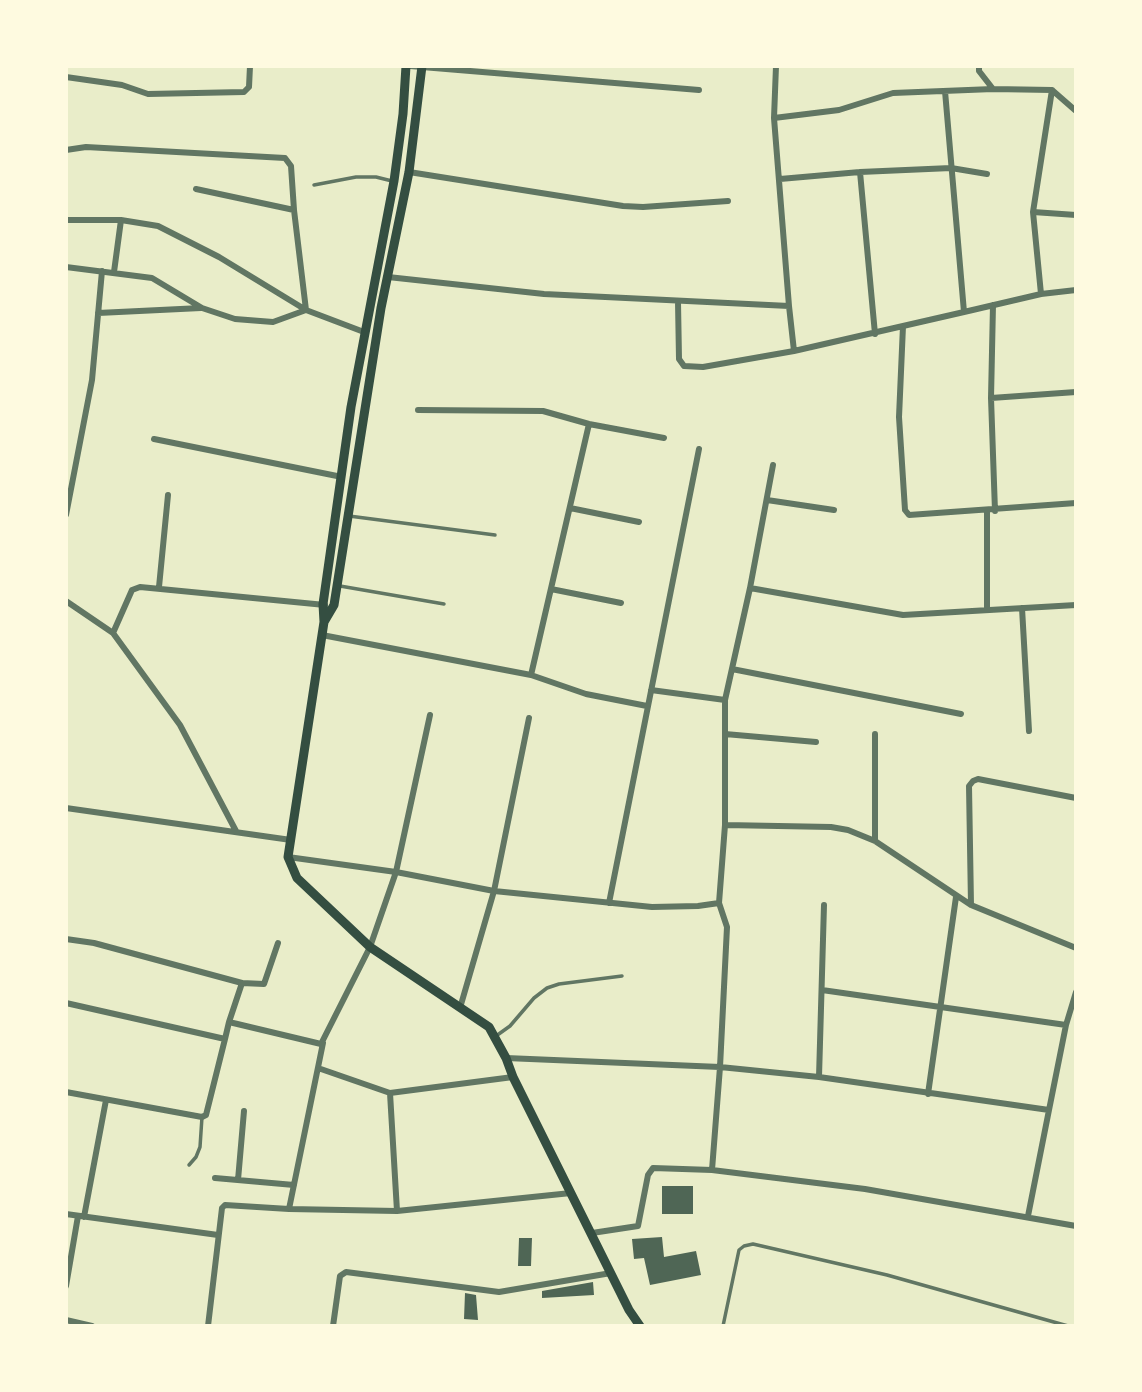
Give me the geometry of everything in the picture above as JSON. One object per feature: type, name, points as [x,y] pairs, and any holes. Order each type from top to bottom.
[{"type":"main road","points":[[408,66],[394,181],[351,407],[323,604],[324,621],[288,857],[297,878],[370,947],[489,1027],[611,1273],[640,1325]]},
{"type":"main road","points":[[324,621],[334,605],[388,277],[409,172],[422,67]]},
{"type":"main road","points":[[351,407],[366,408]]},
{"type":"street","points":[[66,77],[122,85],[148,94],[244,92],[249,87],[250,66]]},
{"type":"street","points":[[408,66],[699,90]]},
{"type":"street","points":[[776,66],[774,118],[794,351]]},
{"type":"street","points":[[979,66],[979,71],[993,89]]},
{"type":"street","points":[[774,118],[839,110],[893,93],[993,89],[1052,90],[1076,111]]},
{"type":"street","points":[[1041,294],[1033,212],[1052,90]]},
{"type":"street","points":[[945,91],[964,312]]},
{"type":"street","points":[[66,150],[86,147],[285,158],[291,166],[306,310]]},
{"type":"street","points":[[780,179],[860,172],[951,169],[988,174]]},
{"type":"street","points":[[409,172],[623,206],[728,201]]},
{"type":"street","points":[[860,172],[875,334]]},
{"type":"street","points":[[196,189],[294,210]]},
{"type":"street","points":[[1033,212],[1076,215]]},
{"type":"street","points":[[66,220],[121,220],[158,226],[190,241],[306,310],[364,332]]},
{"type":"street","points":[[114,272],[121,220]]},
{"type":"street","points":[[66,267],[152,278],[202,308],[235,319],[273,322],[306,310]]},
{"type":"street","points":[[66,515],[92,380],[102,271]]},
{"type":"street","points":[[388,277],[544,295],[789,306]]},
{"type":"street","points":[[678,302],[679,359],[684,366],[703,367],[875,334],[1041,294],[1076,290]]},
{"type":"street","points":[[987,610],[993,305]]},
{"type":"street","points":[[98,313],[202,308]]},
{"type":"street","points":[[903,326],[899,417],[905,510],[909,515],[1076,503]]},
{"type":"street","points":[[991,398],[1076,392]]},
{"type":"street","points":[[418,410],[543,411],[589,424],[664,438]]},
{"type":"street","points":[[531,675],[589,424]]},
{"type":"street","points":[[154,439],[342,477]]},
{"type":"street","points":[[609,903],[699,449]]},
{"type":"street","points":[[66,457],[77,458]]},
{"type":"street","points":[[712,1170],[727,927],[719,903],[725,825],[725,700],[773,466]]},
{"type":"street","points":[[159,587],[168,495]]},
{"type":"street","points":[[767,500],[834,510]]},
{"type":"street","points":[[570,508],[639,522]]},
{"type":"street","points":[[113,633],[132,590],[140,587],[334,605]]},
{"type":"street","points":[[750,588],[903,615],[1076,605]]},
{"type":"street","points":[[551,589],[621,603]]},
{"type":"street","points":[[66,601],[113,633],[180,725],[236,831]]},
{"type":"street","points":[[1022,608],[1029,731]]},
{"type":"street","points":[[322,635],[531,675],[586,694],[648,706]]},
{"type":"street","points":[[732,669],[961,714]]},
{"type":"street","points":[[651,690],[725,700]]},
{"type":"street","points":[[289,1209],[323,1040],[370,947],[396,872],[430,715]]},
{"type":"street","points":[[460,1009],[494,891],[529,719]]},
{"type":"street","points":[[875,733],[875,841]]},
{"type":"street","points":[[725,734],[817,742]]},
{"type":"street","points":[[971,905],[969,786],[972,781],[978,779],[1076,798]]},
{"type":"street","points":[[66,808],[291,840]]},
{"type":"street","points":[[725,825],[831,827],[848,830],[875,841],[971,905],[1076,948]]},
{"type":"street","points":[[288,857],[396,872],[494,891],[652,907],[719,903]]},
{"type":"street","points":[[928,1094],[956,897]]},
{"type":"street","points":[[819,1077],[824,905]]},
{"type":"street","points":[[66,939],[94,943],[242,983],[264,984],[278,943]]},
{"type":"street","points":[[66,1092],[202,1117],[205,1115],[242,983]]},
{"type":"street","points":[[822,990],[1066,1025]]},
{"type":"street","points":[[1028,1216],[1066,1025],[1076,992]]},
{"type":"street","points":[[66,1003],[225,1039]]},
{"type":"street","points":[[229,1022],[321,1044],[323,1040]]},
{"type":"street","points":[[506,1058],[720,1067],[819,1077],[1049,1110]]},
{"type":"street","points":[[318,1068],[390,1093],[513,1077]]},
{"type":"street","points":[[390,1093],[397,1211]]},
{"type":"street","points":[[66,1286],[106,1100]]},
{"type":"street","points":[[238,1180],[244,1111]]},
{"type":"street","points":[[592,1233],[639,1226],[648,1175],[653,1168],[712,1170],[865,1189],[1076,1226]]},
{"type":"street","points":[[215,1178],[294,1185]]},
{"type":"street","points":[[208,1325],[218,1235],[222,1208],[225,1205],[397,1211],[571,1193]]},
{"type":"street","points":[[66,1214],[218,1235]]},
{"type":"street","points":[[333,1325],[340,1276],[346,1272],[499,1292],[611,1273]]},
{"type":"street","points":[[66,1320],[92,1325]]},
{"type":"lane","points":[[314,186],[356,177],[394,181]]},
{"type":"lane","points":[[349,516],[495,535]]},
{"type":"lane","points":[[337,586],[444,604]]},
{"type":"lane","points":[[495,1038],[547,988],[622,976]]},
{"type":"lane","points":[[189,1165],[200,1147],[202,1117]]},
{"type":"lane","points":[[723,1325],[739,1250],[753,1244],[887,1275],[1068,1325]]},
{"type":"building","points":[[662,1186],[693,1186],[693,1214],[662,1214]]},
{"type":"building","points":[[662,1237],[664,1257],[696,1251],[701,1275],[650,1285],[644,1258],[634,1259],[632,1239]]},
{"type":"building","points":[[519,1238],[532,1238],[531,1266],[518,1266]]},
{"type":"building","points":[[593,1282],[594,1295],[542,1298],[542,1291]]},
{"type":"building","points":[[465,1293],[476,1295],[478,1320],[464,1319]]}]
